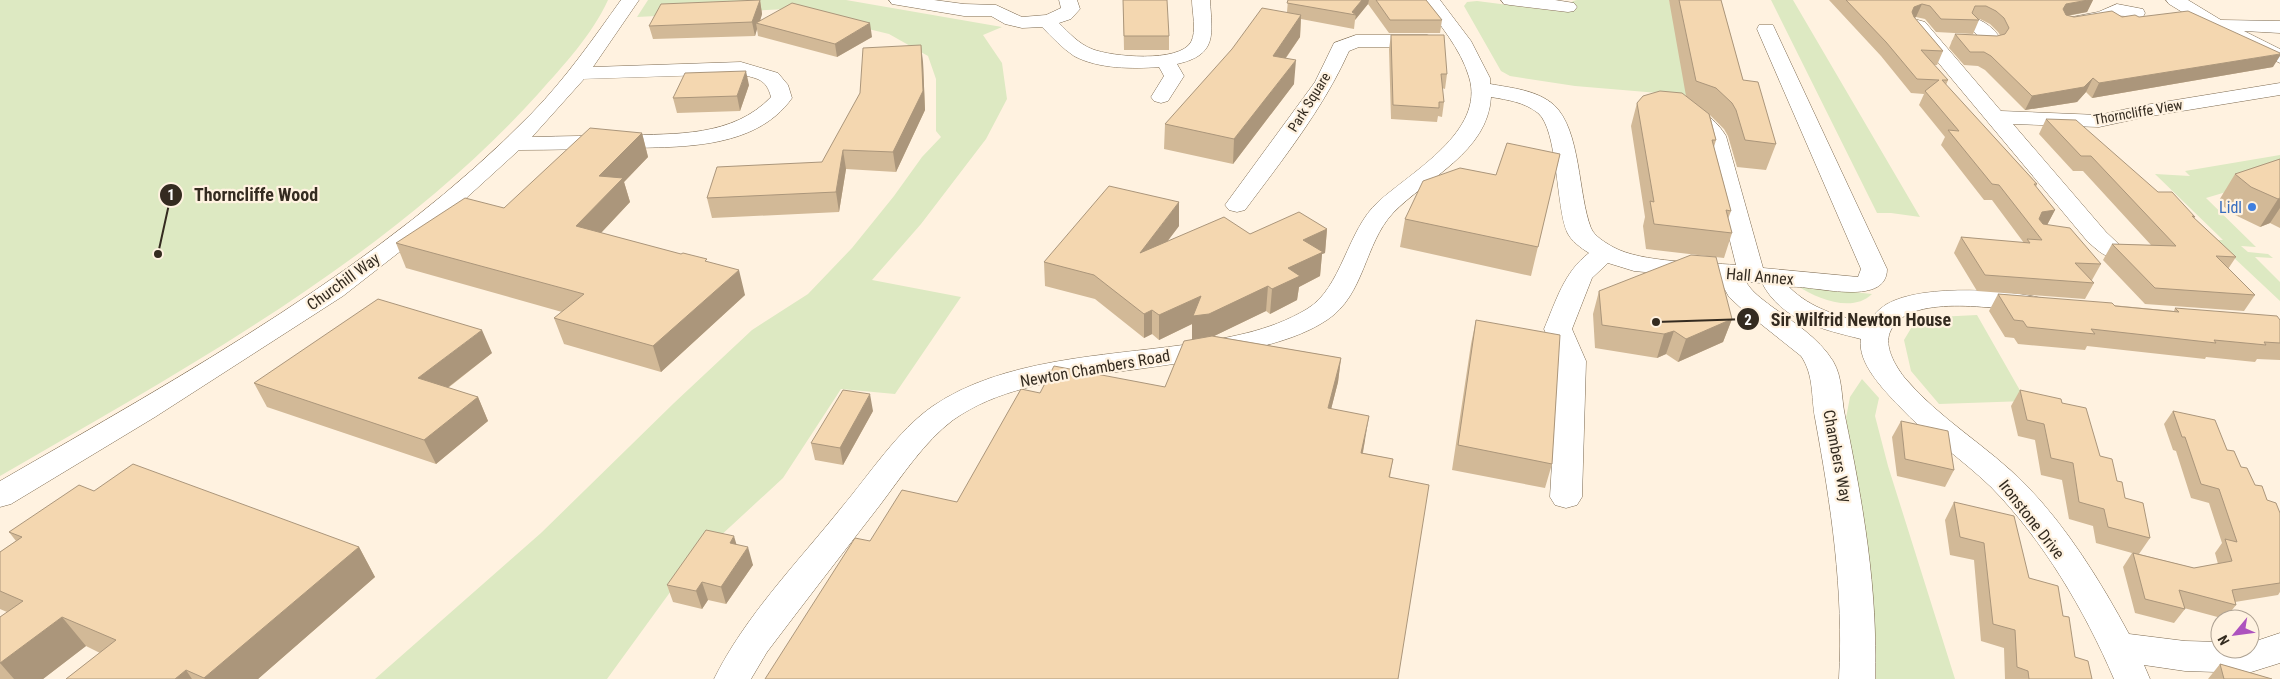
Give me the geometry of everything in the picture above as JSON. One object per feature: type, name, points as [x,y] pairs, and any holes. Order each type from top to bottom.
[{"type":"street","name":"Churchill Way","points":[[0,496],[144,410],[334,290],[444,206],[513,144],[578,73],[630,0]]},
{"type":"street","points":[[898,0],[969,10],[998,5],[1000,15],[1016,21],[1046,21],[1067,13],[1071,8],[1068,0]]},
{"type":"street","points":[[1046,21],[1080,50],[1094,56],[1132,62],[1164,60],[1188,53],[1200,44],[1202,38],[1201,0]]},
{"type":"street","name":"Newton Chambers Road","points":[[732,679],[754,642],[900,456],[924,429],[942,414],[969,398],[1035,376],[1227,347],[1274,335],[1318,314],[1331,303],[1342,289],[1362,242],[1384,209],[1436,166],[1467,135],[1478,112],[1481,89],[1480,78],[1461,41],[1431,0]]},
{"type":"street","points":[[1510,0],[1568,7]]},
{"type":"street","points":[[2091,0],[2117,10],[2136,14]]},
{"type":"street","points":[[2175,0],[2217,25],[2280,57]]},
{"type":"street","points":[[2067,23],[2103,17],[2117,10]]},
{"type":"street","points":[[1977,25],[1990,39],[1990,42],[1924,32],[2105,244],[2063,235]]},
{"type":"street","points":[[2217,25],[2280,27]]},
{"type":"street","name":"Hall Annex","points":[[1481,89],[1523,96],[1546,110],[1556,124],[1565,157],[1579,231],[1589,242],[1616,259],[1634,263],[1751,276],[1859,285],[1867,283],[1874,275],[1874,268],[1766,29]]},
{"type":"street","name":"Park Square","points":[[1237,205],[1296,127],[1324,82],[1343,46],[1356,41],[1461,41]]},
{"type":"street","points":[[1161,97],[1174,76],[1164,60]]},
{"type":"street","points":[[513,144],[685,140],[713,136],[737,130],[759,121],[782,98],[778,85],[771,78],[740,68],[578,73]]},
{"type":"street","name":"Thorncliffe View","points":[[1995,117],[2099,121],[2145,111],[2280,89]]},
{"type":"street","points":[[1688,114],[1709,126],[1715,136],[1751,276],[1802,310],[1828,321],[1875,334],[1882,321],[1895,311],[1921,300],[1951,299],[2055,306]]},
{"type":"street","points":[[1566,497],[1572,361],[1558,329],[1578,278],[1586,268],[1605,253]]},
{"type":"street","name":"Chambers Way","points":[[1751,276],[1738,291],[1811,350],[1820,362],[1826,378],[1828,407],[1848,510],[1859,632],[1857,679]]},
{"type":"street","name":"Ironstone Drive","points":[[1875,334],[1874,344],[1885,372],[1932,421],[1979,458],[2015,493],[2075,575],[2118,647],[2132,679]]},
{"type":"street","points":[[2118,647],[2185,656],[2248,658],[2280,648]]},
{"type":"green space","points":[[0,0],[608,0],[594,26],[538,94],[481,152],[419,207],[353,258],[214,350],[0,476]]},
{"type":"green space","points":[[648,0],[846,0],[1002,27],[983,35],[1002,63],[1007,99],[986,139],[921,224],[872,280],[961,297],[895,394],[841,389],[783,478],[692,562],[607,679],[375,679],[541,533],[752,330],[808,294],[852,248],[894,196],[922,157],[941,137],[936,131],[936,79],[928,56],[889,34],[786,9],[637,17]]},
{"type":"green space","points":[[1669,0],[1694,96],[1575,86],[1510,76],[1501,71],[1464,6],[1467,2],[1477,1],[1564,12],[1573,1]]},
{"type":"green space","points":[[1771,0],[1793,0],[1920,217],[1877,213]]},
{"type":"green space","points":[[2280,155],[2280,176],[2206,198],[2256,247],[2241,246],[2248,252],[2268,254],[2273,258],[2255,257],[2280,282],[2280,301],[2215,240],[2223,240],[2155,174],[2190,176],[2185,171]]},
{"type":"green space","points":[[1798,286],[1872,294],[1864,300],[1855,303],[1835,302],[1815,295]]},
{"type":"green space","points":[[1977,315],[2026,401],[1939,404],[1911,371],[1904,340],[1913,325],[1937,317]]},
{"type":"green space","points":[[1862,379],[1879,398],[1875,416],[1888,466],[1955,679],[1876,679],[1876,641],[1846,418],[1850,397]]},
{"type":"building","points":[[760,0],[752,22],[649,26],[661,4]]},
{"type":"building","points":[[1123,0],[1167,0],[1169,36],[1124,36]]},
{"type":"building","points":[[1288,0],[1362,0],[1352,12],[1356,15],[1287,3]]},
{"type":"building","points":[[1376,0],[1426,0],[1442,20],[1390,20]]},
{"type":"building","points":[[1679,0],[1721,0],[1743,80],[1758,82],[1776,144],[1745,140],[1732,103],[1716,88],[1696,81]]},
{"type":"building","points":[[1846,0],[2088,0],[2066,4],[2063,9],[2066,15],[2074,17],[2112,11],[2122,17],[2135,15],[2139,17],[2188,11],[2280,54],[2099,83],[2093,78],[2084,87],[2032,96],[1991,56],[1984,52],[1970,52],[1955,34],[1997,36],[2005,34],[2009,28],[2004,18],[1996,11],[1986,6],[1975,6],[1972,13],[1979,20],[1941,19],[1930,6],[1922,4],[1914,7],[1912,12],[1914,17],[1943,51],[1921,50],[1948,80],[1942,80],[2037,184],[2034,184],[2055,210],[2042,212],[2039,219],[2043,224],[2070,228],[2101,264],[2075,263],[2094,283],[1985,275],[1961,237],[2030,243],[2027,239],[2042,240],[1999,185],[1992,184],[1948,130],[1959,131],[1925,91],[1939,80],[1917,79],[1886,42]]},
{"type":"building","points":[[792,3],[870,23],[835,44],[756,23]]},
{"type":"building","points":[[1262,8],[1301,15],[1273,56],[1296,60],[1234,139],[1165,124],[1232,49]]},
{"type":"building","points":[[1391,35],[1444,35],[1447,74],[1441,74],[1444,102],[1439,102],[1439,108],[1393,105]]},
{"type":"building","points":[[921,45],[923,91],[893,152],[843,150],[836,192],[707,198],[717,167],[822,162],[860,93],[863,48]]},
{"type":"building","points":[[746,71],[737,96],[673,98],[685,73]]},
{"type":"building","points":[[1660,91],[1682,93],[1709,114],[1716,140],[1712,140],[1731,211],[1726,210],[1732,233],[1654,224],[1650,201],[1654,202],[1637,103],[1643,96]]},
{"type":"building","points":[[2046,119],[2076,120],[2158,192],[2172,192],[2195,217],[2192,216],[2236,257],[2216,256],[2255,295],[2155,288],[2112,244],[2176,246],[2091,156],[2081,156]]},
{"type":"building","points":[[590,128],[642,133],[599,176],[623,178],[576,226],[681,254],[707,259],[705,261],[739,270],[653,346],[554,318],[584,294],[396,243],[465,198],[504,208]]},
{"type":"building","points":[[1507,143],[1560,154],[1538,247],[1405,219],[1423,181],[1460,168],[1496,175]]},
{"type":"building","points":[[2280,159],[2280,198],[2278,199],[2251,187],[2235,174]]},
{"type":"building","points":[[1109,186],[1179,202],[1140,253],[1224,217],[1250,234],[1299,212],[1327,229],[1303,240],[1323,252],[1288,268],[1300,276],[1272,289],[1268,286],[1209,314],[1193,316],[1201,296],[1159,315],[1152,310],[1144,314],[1094,275],[1044,262]]},
{"type":"building","points":[[1691,255],[1716,257],[1732,319],[1686,339],[1674,331],[1664,334],[1602,325],[1599,291]]},
{"type":"building","points":[[1998,294],[2112,303],[2115,306],[2179,312],[2175,308],[2277,316],[2280,320],[2280,343],[2264,342],[2266,345],[2214,340],[2216,343],[2091,329],[2095,334],[2027,327],[2023,321],[2014,320]]},
{"type":"building","points":[[378,299],[482,330],[418,378],[478,397],[424,440],[254,383]]},
{"type":"building","points":[[1476,320],[1560,335],[1552,464],[1458,445]]},
{"type":"building","points":[[1212,336],[1341,358],[1328,408],[1369,416],[1361,453],[1393,459],[1389,477],[1429,485],[1398,679],[765,679],[855,538],[870,541],[902,490],[957,502],[1021,389],[1040,393],[1054,366],[1165,387],[1184,341]]},
{"type":"building","points":[[843,390],[870,394],[840,448],[811,443]]},
{"type":"building","points":[[2020,390],[2061,399],[2062,403],[2086,408],[2100,456],[2112,459],[2117,481],[2122,482],[2125,498],[2143,503],[2150,538],[2108,527],[2104,509],[2079,502],[2073,463],[2051,458],[2044,424],[2027,420]]},
{"type":"building","points":[[2173,411],[2215,420],[2227,450],[2234,451],[2241,467],[2247,468],[2255,485],[2262,486],[2267,500],[2276,503],[2280,513],[2280,583],[2232,590],[2236,605],[2179,590],[2185,609],[2145,599],[2133,553],[2194,568],[2232,561],[2225,539],[2237,542],[2219,489],[2201,484],[2185,437],[2182,437]]},
{"type":"building","points":[[1901,421],[1948,431],[1954,470],[1905,459]]},
{"type":"building","points":[[133,464],[359,547],[204,678],[186,670],[175,679],[66,679],[116,640],[62,617],[0,663],[0,617],[23,601],[0,591],[0,552],[22,537],[9,532],[79,485],[94,491]]},
{"type":"building","points":[[1954,502],[2014,516],[2029,578],[2058,586],[2063,616],[2069,617],[2075,657],[2088,661],[2092,679],[2029,679],[2028,671],[2017,667],[2015,630],[1993,624],[1984,543],[1960,537]]},
{"type":"building","points":[[706,530],[734,536],[730,543],[748,547],[721,587],[702,582],[696,591],[667,585]]},
{"type":"building","points":[[2220,664],[2272,679],[2224,679]]},
{"type":"place","name":"Lidl","points":[[2252,207]]},
{"type":"place","name":"Thorncliffe Wood","points":[[158,254]]},
{"type":"place","name":"Sir Wilfrid Newton House","points":[[1656,322]]}]
